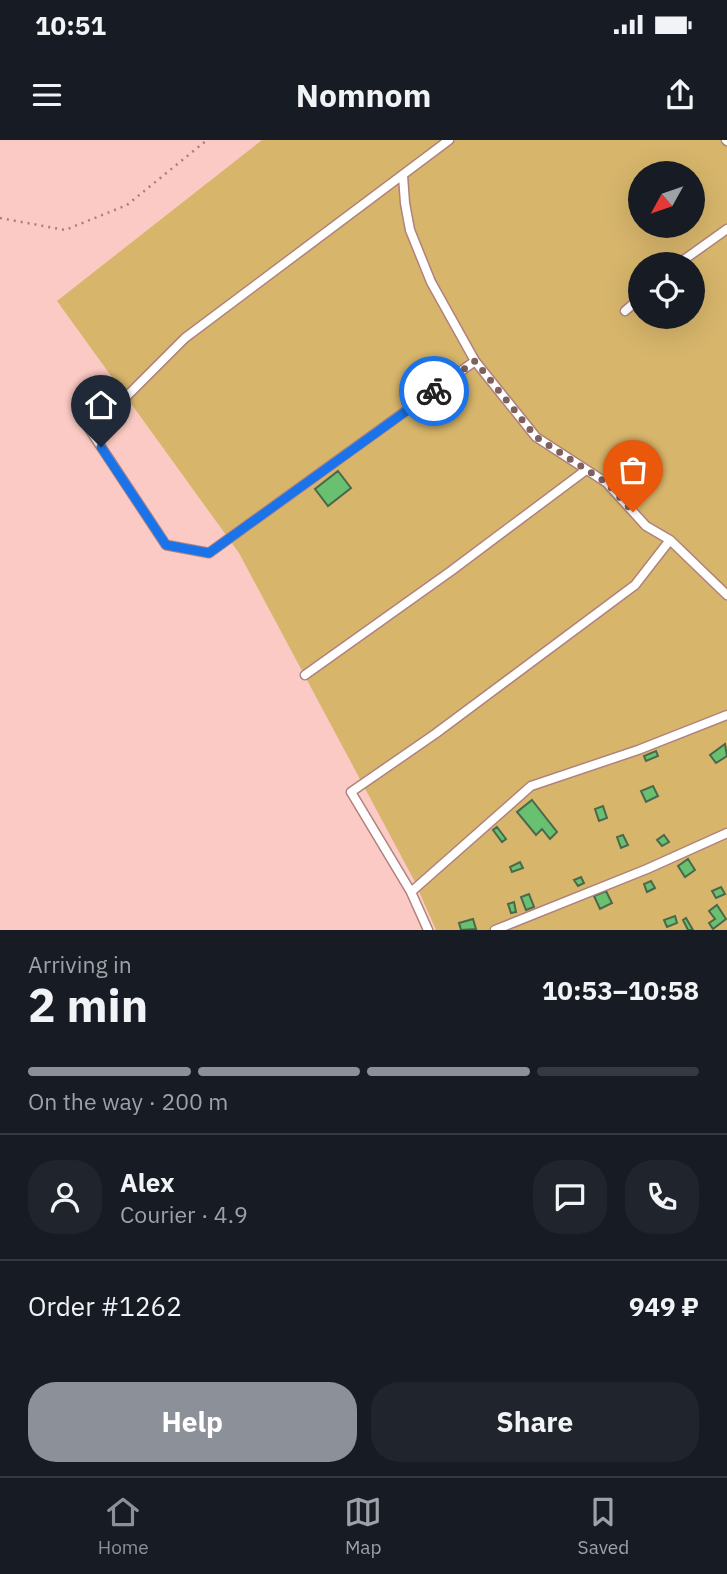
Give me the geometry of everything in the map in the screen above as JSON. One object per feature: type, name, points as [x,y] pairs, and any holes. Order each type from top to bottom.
[{"type":"lane","points":[[449,140],[185,338],[128,395],[88,427],[166,545],[209,553],[475,361]]},
{"type":"lane","points":[[403,176],[410,230],[431,282],[475,361],[536,437],[607,483],[646,526],[670,540],[727,595]]},
{"type":"lane","points":[[695,252],[727,229]]},
{"type":"lane","points":[[305,675],[586,470]]},
{"type":"lane","points":[[428,930],[411,892],[351,792],[435,734],[635,585],[670,540]]},
{"type":"lane","points":[[411,892],[531,786],[638,750],[727,715]]},
{"type":"lane","points":[[495,930],[647,869],[727,833]]},
{"type":"path","points":[[0,218],[65,230],[127,205],[207,140]]},
{"type":"shaded area","points":[[262,140],[727,140],[727,930],[436,930],[414,880],[239,553],[57,301]]},
{"type":"building","points":[[338,471],[351,488],[328,506],[315,489]]},
{"type":"building","points":[[725,744],[727,756],[716,763],[710,755]]},
{"type":"building","points":[[656,751],[658,756],[646,761],[644,756]]},
{"type":"building","points":[[653,786],[658,796],[646,802],[641,791]]},
{"type":"building","points":[[532,800],[557,832],[550,839],[542,829],[536,835],[517,812]]},
{"type":"building","points":[[603,806],[607,818],[599,821],[595,809]]},
{"type":"building","points":[[497,827],[506,839],[502,842],[493,830]]},
{"type":"building","points":[[623,835],[628,845],[621,848],[617,837]]},
{"type":"building","points":[[664,835],[669,842],[662,846],[657,840]]},
{"type":"building","points":[[688,859],[695,870],[685,877],[678,866]]},
{"type":"building","points":[[520,862],[523,868],[512,872],[510,867]]},
{"type":"building","points":[[581,877],[584,883],[578,886],[574,880]]},
{"type":"building","points":[[651,881],[655,888],[647,892],[644,884]]},
{"type":"building","points":[[721,887],[725,894],[716,898],[712,891]]},
{"type":"building","points":[[606,891],[612,903],[600,909],[594,896]]},
{"type":"building","points":[[529,894],[534,907],[526,910],[521,897]]},
{"type":"building","points":[[514,902],[516,912],[511,913],[508,904]]},
{"type":"building","points":[[717,905],[726,919],[713,929],[709,923],[715,919],[709,911]]},
{"type":"building","points":[[675,916],[677,923],[667,927],[664,920]]},
{"type":"building","points":[[686,918],[693,930],[688,930],[683,920]]},
{"type":"building","points":[[473,919],[476,929],[461,930],[459,923]]},
{"type":"way so far","points":[[434,391],[475,361],[536,437],[607,483],[633,512]]},
{"type":"route","points":[[101,447],[166,545],[209,553],[434,391]]}]
